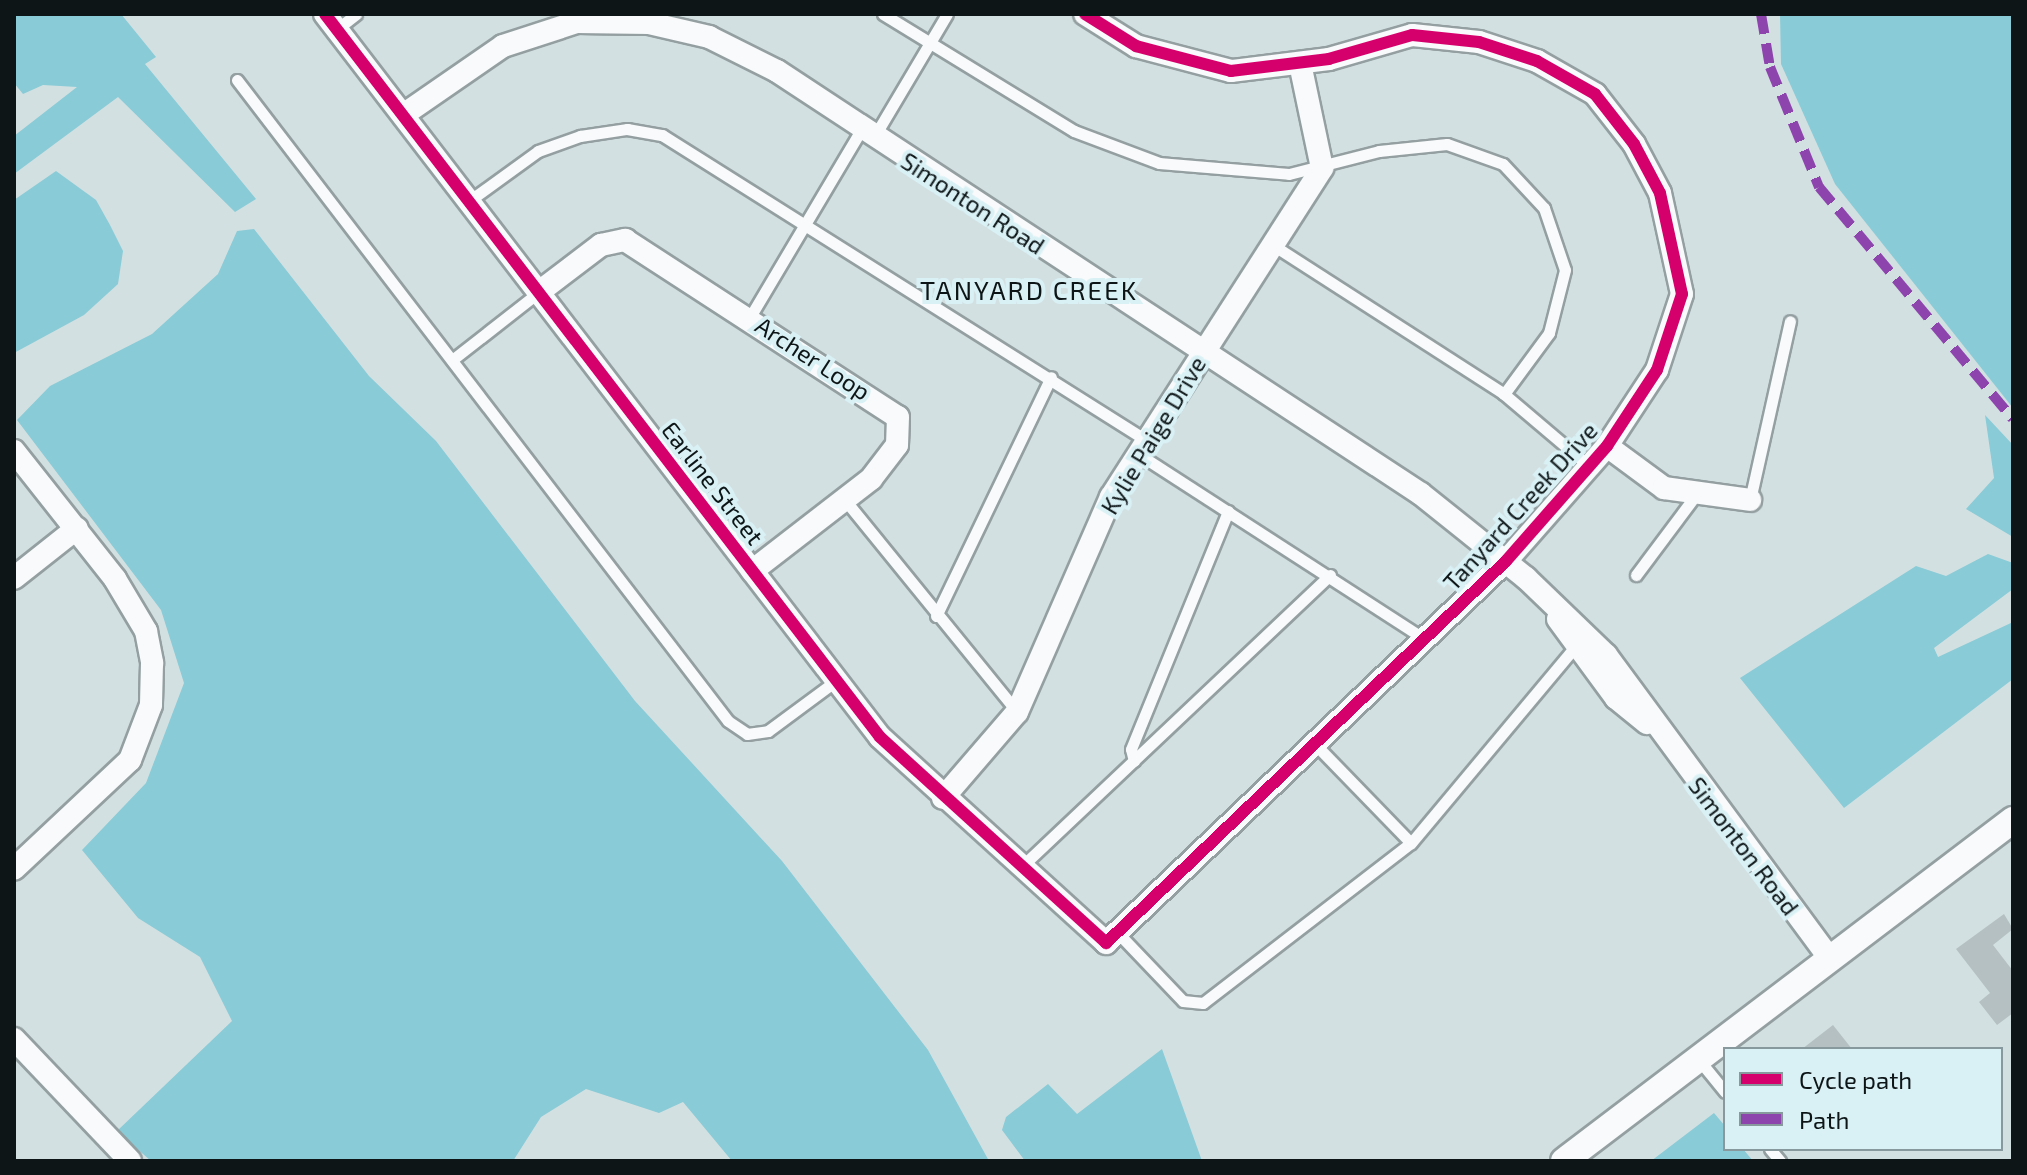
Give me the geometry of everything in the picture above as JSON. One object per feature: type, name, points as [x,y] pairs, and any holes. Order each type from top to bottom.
[{"type":"street","name":"Tanyard Creek Drive","points":[[1085,14],[1136,46],[1231,71],[1300,64],[1412,35],[1479,42],[1537,61],[1595,94],[1660,193],[1682,294],[1657,370],[1607,446],[1506,561],[1111,937]]},
{"type":"street","name":"Simonton Road","points":[[403,115],[503,46],[577,22],[650,18],[723,44],[1421,494],[1506,561],[1606,655],[1658,733],[1830,959]]},
{"type":"street","name":"Earline Street","points":[[331,21],[890,748],[1019,869],[1111,937]]},
{"type":"street","points":[[1300,64],[1322,168]]},
{"type":"street","name":"Kylie Paige Drive","points":[[943,798],[1017,712],[1111,497],[1322,168]]},
{"type":"street","name":"Archer Loop","points":[[539,292],[601,245],[625,240],[750,317],[898,417],[897,445],[845,500],[752,571]]},
{"type":"street","points":[[1607,446],[1664,488],[1695,496],[1750,500]]},
{"type":"street","points":[[14,451],[77,528],[146,631],[151,705],[140,743],[119,774],[14,869]]},
{"type":"street","points":[[14,578],[77,528]]},
{"type":"street","name":"Simonton Road","points":[[1542,595],[1575,647],[1616,698],[1658,733]]},
{"type":"street","points":[[1564,1161],[2013,820]]},
{"type":"street","points":[[14,1039],[130,1161]]},
{"type":"lane","points":[[331,21],[356,14]]},
{"type":"lane","points":[[883,14],[1110,148],[1202,170],[1322,168],[1379,151],[1447,144],[1503,164],[1527,184],[1558,241],[1561,302],[1549,333],[1504,394]]},
{"type":"lane","points":[[750,317],[807,221],[932,44],[947,14]]},
{"type":"lane","points":[[237,80],[728,721],[747,734],[768,731],[837,680]]},
{"type":"lane","points":[[469,201],[538,151],[627,129],[700,154],[1051,377],[1228,511],[1425,639]]},
{"type":"lane","points":[[1273,245],[1504,394],[1589,466]]},
{"type":"lane","points":[[452,360],[539,292]]},
{"type":"lane","points":[[1750,500],[1790,321]]},
{"type":"lane","points":[[936,616],[1051,377]]},
{"type":"lane","points":[[1636,575],[1695,496]]},
{"type":"lane","points":[[845,500],[936,616],[1017,712]]},
{"type":"lane","points":[[1134,761],[1131,749],[1228,511]]},
{"type":"lane","points":[[1019,869],[1330,575]]},
{"type":"lane","points":[[1111,937],[1196,1007],[1411,843],[1575,647]]},
{"type":"lane","points":[[1314,743],[1411,843]]},
{"type":"lane","points":[[1699,1059],[1723,1089]]},
{"type":"shaded area","points":[[14,14],[121,14],[156,57],[145,64],[256,199],[235,212],[118,97],[14,174],[14,136],[77,87],[43,85],[23,94],[14,83]]},
{"type":"shaded area","points":[[1780,14],[2013,14],[2013,408],[1835,184],[1781,64]]},
{"type":"shaded area","points":[[56,171],[96,200],[110,225],[123,251],[118,284],[84,315],[14,353],[14,200]]},
{"type":"shaded area","points":[[254,229],[369,376],[436,441],[635,701],[782,861],[928,1050],[989,1161],[732,1161],[683,1102],[659,1113],[586,1089],[541,1117],[513,1161],[151,1161],[117,1131],[232,1021],[200,957],[138,918],[82,850],[146,783],[184,683],[161,610],[17,420],[50,386],[152,334],[218,274],[237,231]]},
{"type":"shaded area","points":[[1985,415],[2013,445],[2013,537],[1966,509],[1994,478]]},
{"type":"shaded area","points":[[1988,554],[2013,563],[2013,589],[1934,648],[1938,657],[2013,622],[2013,679],[1844,808],[1740,678],[1916,566],[1946,576]]},
{"type":"shaded area","points":[[1162,1049],[1202,1161],[1025,1161],[1002,1130],[1006,1117],[1048,1084],[1077,1114]]},
{"type":"shaded area","points":[[1714,1113],[1723,1124],[1723,1151],[1745,1151],[1753,1161],[1651,1161]]},
{"type":"building","points":[[2004,914],[2013,929],[1993,945],[2013,971],[2013,1013],[1997,1025],[1979,1002],[1990,993],[1956,949]]},
{"type":"building","points":[[1833,1025],[1850,1047],[1805,1047]]},
{"type":"marked path","points":[[1761,14],[1770,67],[1819,187],[2013,419]]},
{"type":"cycle path","points":[[325,14],[880,737],[1106,943],[1506,561],[1607,446],[1657,370],[1682,294],[1660,193],[1634,144],[1595,94],[1537,61],[1479,42],[1412,35],[1329,59],[1231,71],[1136,46],[1085,14]]},
{"type":"district","name":"TANYARD CREEK","points":[[1029,290]]}]
